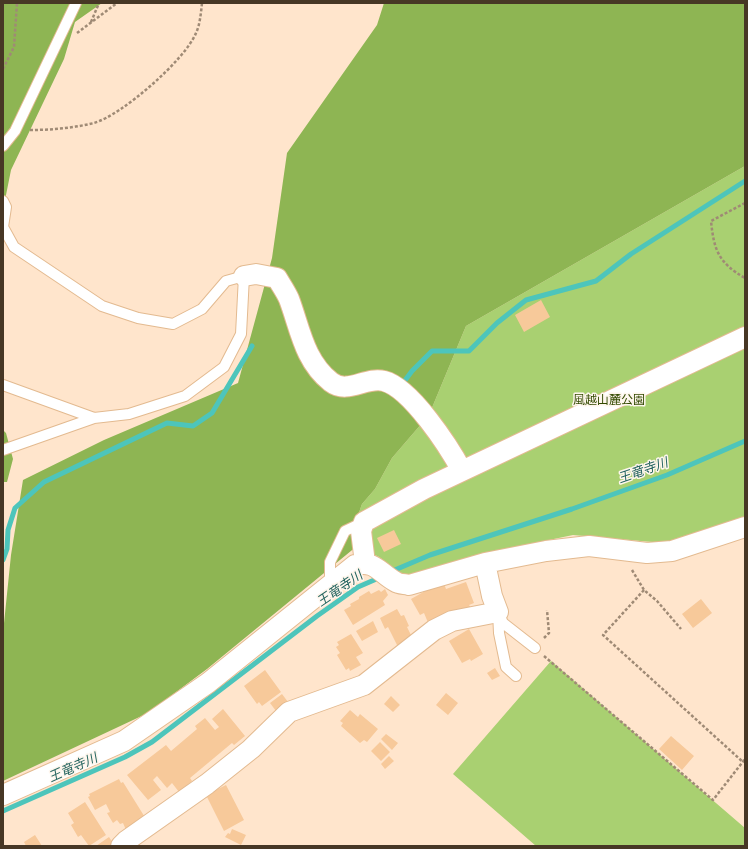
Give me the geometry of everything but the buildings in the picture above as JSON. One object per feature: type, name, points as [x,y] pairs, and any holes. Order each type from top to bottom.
[{"type":"street","points":[[244,276],[256,274],[276,278],[289,298],[298,329],[309,355],[325,377],[333,383],[350,387],[383,380],[394,386],[409,398],[440,433],[462,471]]},
{"type":"street","points":[[369,564],[361,531],[364,522],[395,504],[462,471],[745,337]]},
{"type":"street","points":[[3,795],[124,741],[208,683],[355,565],[369,564],[396,582],[409,585],[485,563],[547,558],[588,546],[647,553],[672,551],[745,527]]},
{"type":"street","points":[[121,846],[207,784],[251,749],[289,712],[364,685],[434,630],[452,622],[498,612],[492,596],[485,563]]},
{"type":"lane","points":[[3,146],[15,130],[76,3]]},
{"type":"lane","points":[[3,201],[6,207],[3,227],[14,247],[102,306],[138,318],[173,324],[202,310],[226,281],[244,276],[241,334],[224,367],[185,396],[129,414],[94,418],[3,450]]},
{"type":"lane","points":[[3,385],[94,418]]},
{"type":"lane","points":[[330,585],[330,562],[345,531],[364,522]]},
{"type":"lane","points":[[498,612],[503,622],[536,648]]},
{"type":"lane","points":[[498,612],[499,633],[506,667],[516,676]]},
{"type":"path","points":[[3,69],[14,47],[16,3]]},
{"type":"path","points":[[90,23],[99,3]]},
{"type":"path","points":[[53,51],[116,3]]},
{"type":"path","points":[[15,130],[48,130],[95,122],[120,111],[172,67],[196,33],[202,3]]},
{"type":"path","points":[[745,203],[711,221],[713,239],[720,259],[731,270],[745,278]]},
{"type":"path","points":[[615,549],[630,568],[644,590],[657,601],[681,629]]},
{"type":"path","points":[[536,648],[713,800],[744,760],[603,635],[644,590]]},
{"type":"path","points":[[547,610],[548,633]]},
{"type":"green space","points":[[3,3],[102,3],[75,22],[64,59],[11,170],[3,210]]},
{"type":"green space","points":[[384,3],[745,3],[745,166],[466,326],[429,415],[392,458],[375,489],[362,504],[356,521],[357,546],[207,669],[148,713],[3,781],[3,633],[11,555],[23,480],[104,440],[238,383],[272,258],[287,153],[377,25]]},
{"type":"green space","name":"風越山麓公園","points":[[745,166],[745,519],[675,544],[573,535],[496,551],[404,576],[379,557],[357,546],[356,521],[362,504],[375,489],[392,458],[429,415],[466,326]]},
{"type":"green space","points":[[3,430],[6,433],[13,459],[7,482],[3,482]]},
{"type":"green space","points":[[551,661],[745,828],[745,846],[536,846],[453,774]]},
{"type":"waterway","points":[[403,383],[412,371],[432,351],[469,351],[497,323],[526,300],[596,281],[631,254],[745,181]]},
{"type":"waterway","points":[[3,560],[7,549],[8,530],[15,508],[44,482],[167,423],[193,426],[212,413],[252,346]]},
{"type":"waterway","name":"王竜寺川","points":[[390,572],[430,555],[572,509],[667,475],[745,441]]},
{"type":"waterway","name":"王竜寺川","points":[[3,811],[125,757],[152,742],[317,616],[358,587],[381,577]]}]
